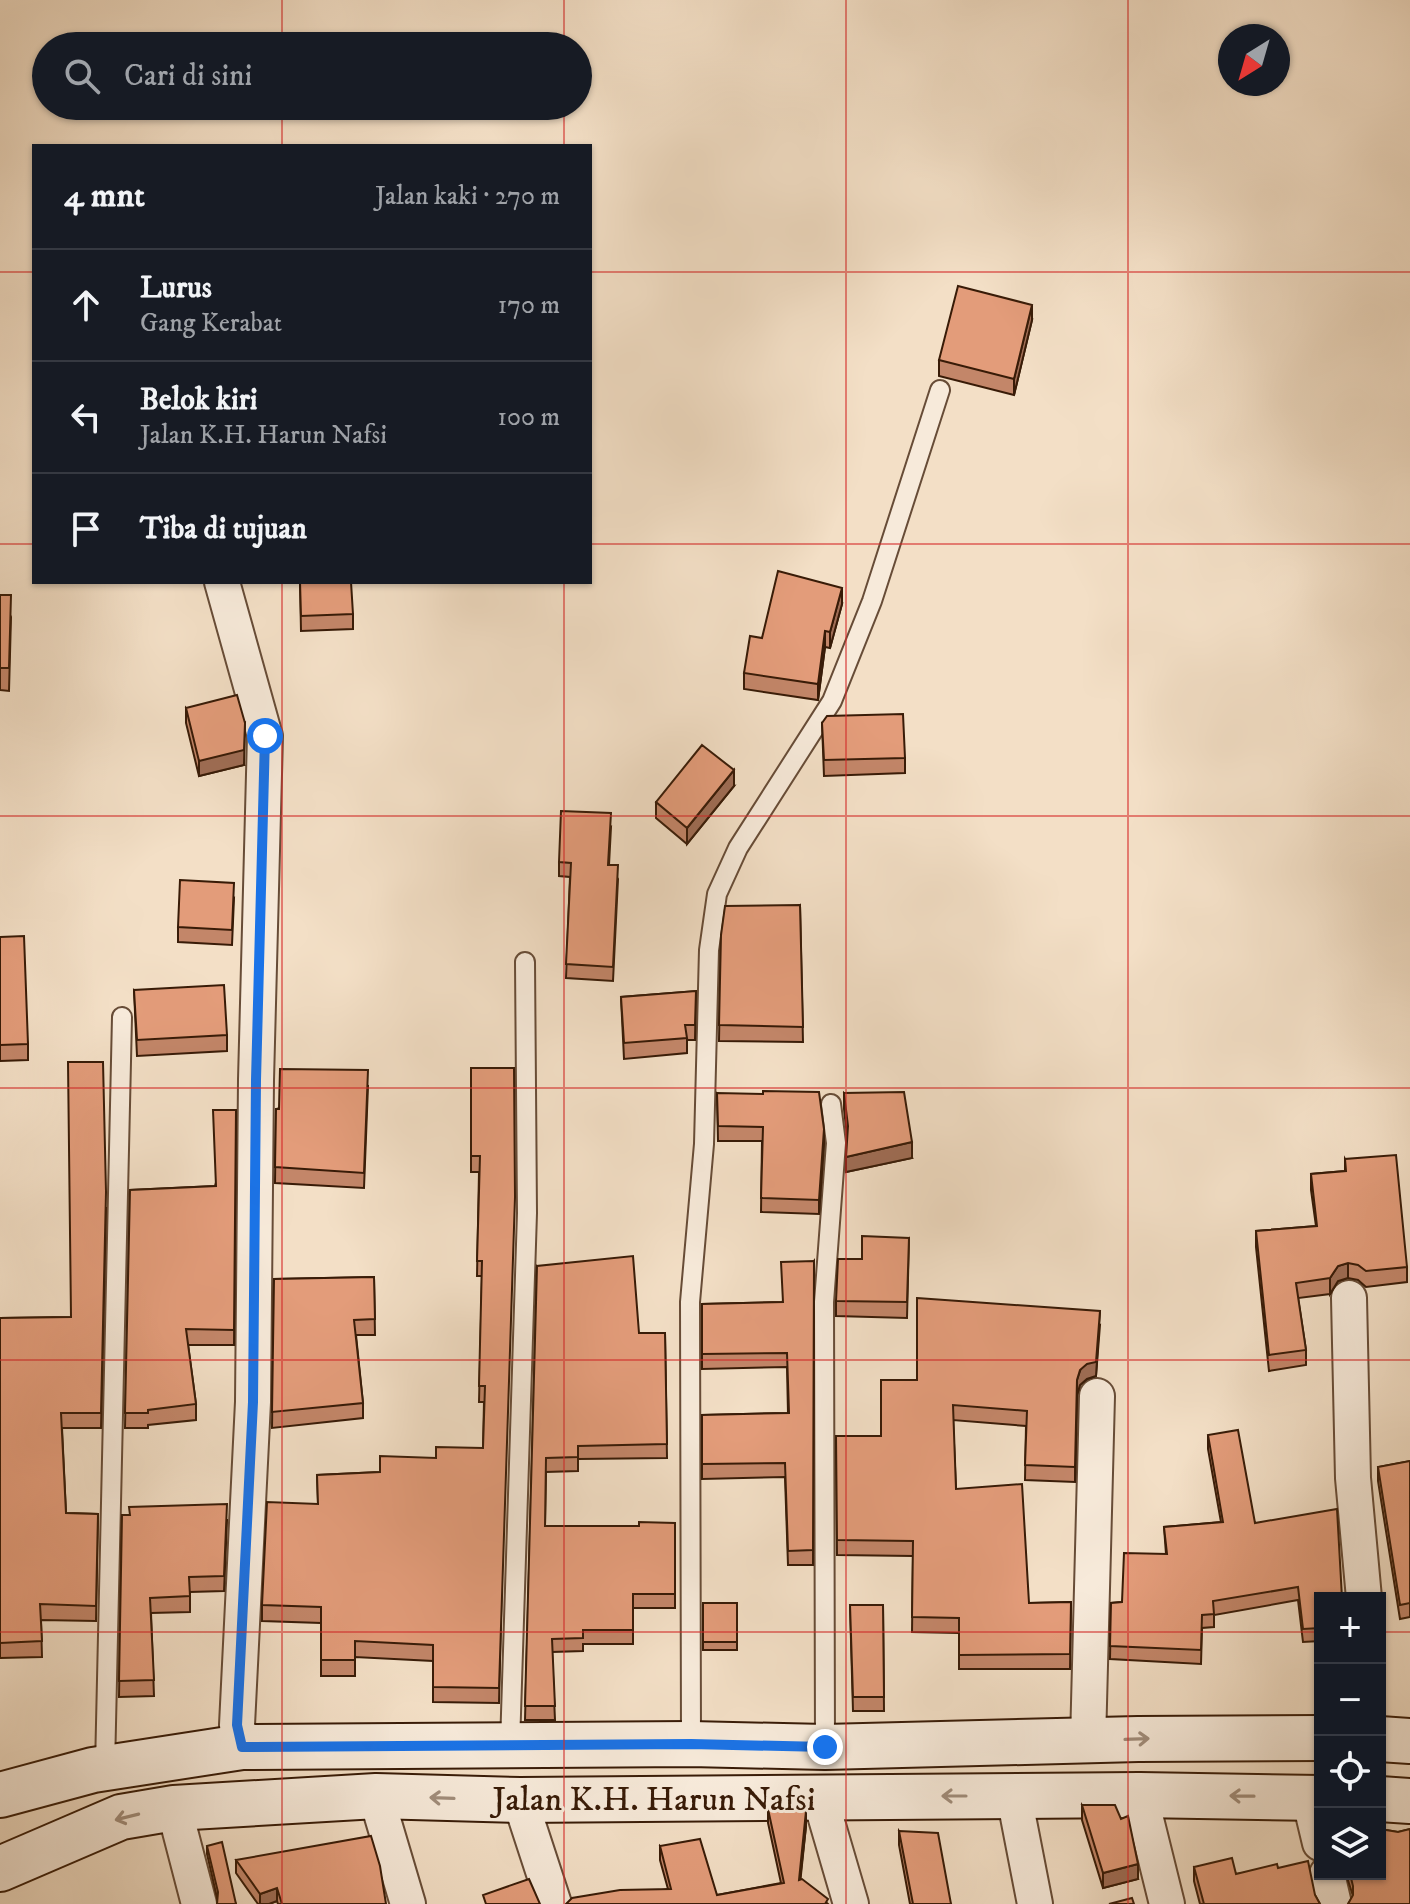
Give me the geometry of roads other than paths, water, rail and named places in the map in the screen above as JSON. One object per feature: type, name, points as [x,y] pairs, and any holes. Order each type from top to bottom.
[{"type":"main road","points":[[1185,1796],[1186,1738]]},
{"type":"main road","name":"Jalan K.H. Harun Nafsi","points":[[0,1795],[105,1768],[242,1747],[691,1744],[825,1747],[1314,1738]]},
{"type":"main road","points":[[1386,1739],[1410,1741]]},
{"type":"main road","name":"Jalan K.H. Harun Nafsi","points":[[0,1869],[121,1817],[174,1808],[376,1796],[520,1800],[1140,1795],[1314,1798]]},
{"type":"main road","points":[[1386,1799],[1410,1801]]},
{"type":"street","points":[[223,584],[265,736],[256,1080],[253,1402],[237,1725],[242,1747]]},
{"type":"street","points":[[1349,1298],[1353,1478],[1363,1592]]},
{"type":"street","points":[[1088,1742],[1097,1396]]},
{"type":"street","points":[[1140,1795],[1167,1904]]},
{"type":"street","points":[[376,1796],[408,1904]]},
{"type":"street","points":[[1014,1796],[1035,1904]]},
{"type":"street","points":[[820,1798],[851,1904]]},
{"type":"street","points":[[520,1800],[554,1904]]},
{"type":"street","points":[[174,1808],[199,1904]]},
{"type":"street","points":[[1328,1880],[1334,1904]]},
{"type":"lane","points":[[691,1744],[690,1302],[704,1144],[709,950],[717,894],[738,848],[832,701],[872,601],[940,390]]},
{"type":"lane","points":[[510,1745],[527,1213],[525,962]]},
{"type":"lane","points":[[105,1768],[122,1017]]},
{"type":"lane","points":[[825,1747],[824,1302],[836,1143],[831,1104]]}]
